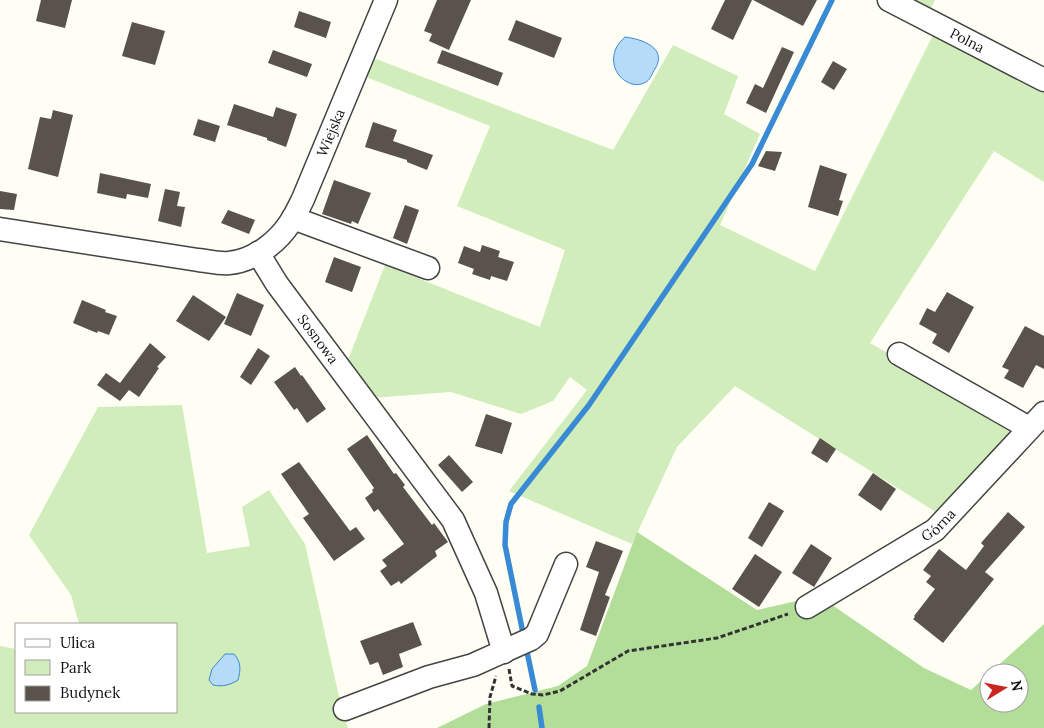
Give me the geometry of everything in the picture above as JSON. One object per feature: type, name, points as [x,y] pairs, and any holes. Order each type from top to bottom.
[{"type":"street","name":"Wiejska","points":[[258,253],[275,241],[293,218],[303,199],[386,0]]},
{"type":"street","name":"Polna","points":[[889,0],[1044,80]]},
{"type":"street","points":[[293,218],[428,268]]},
{"type":"street","points":[[0,229],[228,263],[242,260],[258,253]]},
{"type":"street","name":"Sosnowa","points":[[258,253],[277,284],[453,520],[486,593],[519,645]]},
{"type":"street","points":[[899,354],[1037,421]]},
{"type":"street","name":"Górna","points":[[807,607],[935,530],[1037,421]]},
{"type":"street","points":[[345,710],[429,677],[473,665],[519,645],[537,634],[566,564]]},
{"type":"path","points":[[519,645],[509,667],[512,686],[532,694],[544,694],[560,691],[628,652],[716,638],[807,607]]},
{"type":"path","points":[[489,728],[490,697],[519,645]]},
{"type":"green space","points":[[892,0],[935,0],[926,19]]},
{"type":"green space","points":[[936,29],[1044,88],[1044,182],[994,151],[870,343],[1019,428],[939,514],[735,386],[677,447],[632,544],[509,491],[587,390],[570,377],[553,401],[521,414],[451,392],[371,398],[346,365],[385,265],[540,327],[565,250],[457,206],[490,126],[366,77],[371,57],[613,150],[673,45],[738,76],[724,114],[760,134],[720,225],[815,271]]},
{"type":"green space","points":[[182,405],[207,553],[250,546],[242,507],[269,490],[305,544],[342,710],[348,728],[0,728],[0,646],[15,649],[15,713],[178,713],[178,623],[79,623],[71,595],[29,535],[98,407]]},
{"type":"green space","points":[[637,532],[757,610],[819,596],[924,668],[971,690],[979,683],[979,713],[1029,713],[1029,663],[1001,663],[1044,624],[1044,728],[437,728],[486,704],[558,686],[587,666]]},
{"type":"water","points":[[625,37],[645,42],[656,50],[658,62],[646,82],[636,85],[631,84],[622,78],[615,69],[614,52]]},
{"type":"water","points":[[225,654],[234,654],[238,660],[240,669],[238,680],[226,685],[213,685],[209,680],[212,669]]},
{"type":"building","points":[[41,0],[72,0],[65,28],[36,21]]},
{"type":"building","points":[[437,0],[471,0],[449,50],[429,41],[432,34],[424,31]]},
{"type":"building","points":[[725,0],[752,0],[733,40],[711,29]]},
{"type":"building","points":[[753,0],[817,0],[803,26]]},
{"type":"building","points":[[299,11],[331,22],[326,38],[294,27]]},
{"type":"building","points":[[516,20],[562,38],[554,58],[508,40]]},
{"type":"building","points":[[132,22],[165,31],[155,65],[122,56]]},
{"type":"building","points":[[782,47],[794,52],[766,113],[746,103],[755,84],[763,88]]},
{"type":"building","points":[[273,50],[312,64],[307,77],[268,63]]},
{"type":"building","points":[[442,50],[503,73],[498,86],[437,63]]},
{"type":"building","points":[[833,61],[847,69],[834,90],[821,82]]},
{"type":"building","points":[[234,104],[273,117],[276,107],[297,114],[286,147],[267,140],[267,138],[227,125]]},
{"type":"building","points":[[53,110],[73,115],[58,177],[28,169],[40,117],[51,119]]},
{"type":"building","points":[[198,119],[220,126],[215,142],[193,135]]},
{"type":"building","points":[[373,122],[397,130],[393,141],[433,155],[427,170],[407,162],[407,160],[365,147]]},
{"type":"building","points":[[766,151],[782,152],[775,171],[758,166]]},
{"type":"building","points":[[820,165],[847,174],[839,200],[843,201],[838,216],[808,207]]},
{"type":"building","points":[[100,173],[151,184],[148,198],[127,194],[126,199],[97,193]]},
{"type":"building","points":[[334,180],[371,193],[358,224],[352,221],[351,224],[322,214]]},
{"type":"building","points":[[165,189],[180,192],[177,206],[185,207],[181,227],[158,221]]},
{"type":"building","points":[[0,191],[17,194],[14,210],[0,209]]},
{"type":"building","points":[[405,205],[419,210],[407,244],[393,238]]},
{"type":"building","points":[[228,210],[255,220],[249,234],[221,223]]},
{"type":"building","points":[[482,245],[500,251],[498,257],[514,262],[507,281],[491,276],[490,280],[472,274],[474,269],[458,263],[464,246],[480,252]]},
{"type":"building","points":[[334,257],[361,267],[352,292],[325,282]]},
{"type":"building","points":[[947,292],[974,307],[949,353],[932,343],[937,334],[919,324],[927,308],[935,312]]},
{"type":"building","points":[[237,293],[264,305],[251,336],[224,324]]},
{"type":"building","points":[[193,295],[226,317],[209,341],[176,321]]},
{"type":"building","points":[[82,300],[117,316],[109,335],[98,331],[97,333],[73,323]]},
{"type":"building","points":[[1025,326],[1044,336],[1044,369],[1036,365],[1023,388],[1004,378],[1009,370],[1002,367]]},
{"type":"building","points":[[150,343],[166,357],[157,367],[159,368],[139,397],[129,390],[120,401],[97,385],[106,373],[120,383]]},
{"type":"building","points":[[258,348],[270,356],[251,385],[240,377]]},
{"type":"building","points":[[295,367],[326,409],[307,423],[297,408],[294,410],[274,382]]},
{"type":"building","points":[[486,414],[512,423],[502,454],[475,446]]},
{"type":"building","points":[[367,435],[394,474],[396,473],[405,485],[403,487],[432,525],[434,523],[448,542],[435,551],[437,556],[401,584],[399,581],[391,586],[380,571],[387,566],[382,560],[404,544],[378,509],[374,512],[365,498],[373,492],[374,488],[347,449]]},
{"type":"building","points":[[820,438],[836,449],[827,463],[811,453]]},
{"type":"building","points":[[449,455],[473,482],[462,492],[438,465]]},
{"type":"building","points":[[299,462],[350,531],[356,527],[365,539],[334,561],[303,518],[309,514],[281,474]]},
{"type":"building","points":[[873,473],[896,489],[881,511],[858,495]]},
{"type":"building","points":[[769,502],[784,511],[762,547],[748,538]]},
{"type":"building","points":[[1008,512],[1025,527],[985,572],[994,579],[943,643],[913,619],[935,589],[926,582],[931,576],[923,570],[939,549],[966,570],[984,546],[981,543]]},
{"type":"building","points":[[596,541],[623,551],[605,595],[610,597],[596,636],[580,630],[599,572],[586,567]]},
{"type":"building","points":[[811,544],[832,558],[814,587],[792,573]]},
{"type":"building","points":[[755,554],[782,572],[759,607],[732,589]]},
{"type":"building","points":[[413,622],[422,645],[399,654],[403,667],[383,675],[378,662],[370,665],[360,641]]},
{"type":"waterway","points":[[524,638],[505,545],[506,522],[511,504],[589,405],[752,164],[832,0]]},
{"type":"waterway","points":[[526,647],[535,690]]},
{"type":"waterway","points":[[539,707],[542,728]]}]
